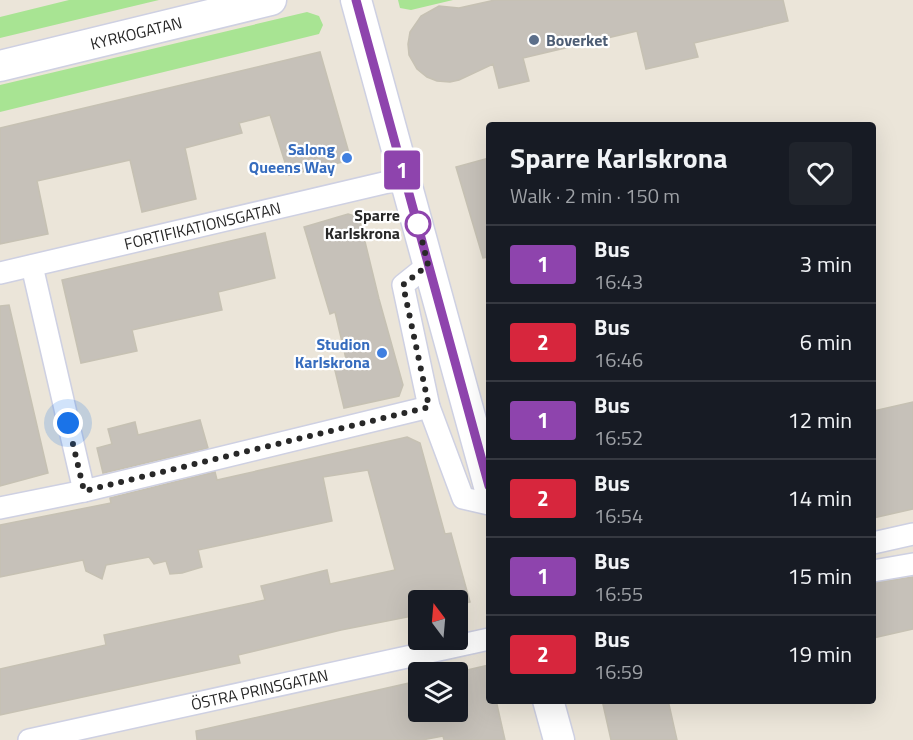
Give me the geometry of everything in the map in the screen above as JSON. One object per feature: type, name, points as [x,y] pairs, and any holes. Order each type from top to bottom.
[{"type":"street","name":"KYRKOGATAN","points":[[0,66],[271,0]]},
{"type":"street","points":[[356,0],[486,475]]},
{"type":"street","name":"FORTIFIKATIONSGATAN","points":[[0,273],[405,178]]},
{"type":"street","points":[[428,265],[403,285],[429,407],[463,498],[486,503]]},
{"type":"street","points":[[32,266],[84,491]]},
{"type":"street","points":[[0,508],[84,491],[429,407]]},
{"type":"street","points":[[876,542],[913,534]]},
{"type":"street","points":[[876,570],[913,564]]},
{"type":"street","name":"ÖSTRA PRINSGATAN","points":[[29,740],[486,640]]},
{"type":"street","points":[[549,704],[559,740]]},
{"type":"green space","points":[[69,0],[159,0],[0,38],[0,17]]},
{"type":"green space","points":[[398,0],[453,0],[411,10],[400,8]]},
{"type":"green space","points":[[307,12],[319,16],[323,25],[319,34],[0,112],[0,85]]},
{"type":"building","name":"Boverket","points":[[495,0],[783,0],[788,21],[694,43],[698,57],[646,69],[637,31],[523,58],[529,81],[499,88],[493,64],[450,82],[437,81],[417,69],[409,55],[408,44],[410,32],[421,16],[439,6],[459,8]]},
{"type":"building","points":[[320,52],[351,160],[289,175],[270,115],[239,123],[242,133],[185,148],[196,199],[142,212],[130,160],[37,181],[48,234],[0,244],[0,128]]},
{"type":"building","points":[[486,159],[486,258],[483,258],[456,167]]},
{"type":"building","points":[[348,214],[359,217],[403,385],[399,396],[344,408],[333,362],[346,359],[335,312],[330,314],[304,227]]},
{"type":"building","points":[[265,233],[275,278],[218,292],[222,310],[132,330],[137,351],[81,363],[62,280]]},
{"type":"building","points":[[9,305],[48,473],[0,486],[0,306]]},
{"type":"building","points":[[913,402],[913,509],[876,517],[876,410]]},
{"type":"building","points":[[200,420],[208,448],[103,473],[97,448],[112,444],[108,429],[135,422],[138,435]]},
{"type":"building","points":[[407,437],[420,443],[445,534],[451,533],[467,590],[408,590],[408,617],[341,630],[238,655],[240,663],[0,715],[0,669],[106,645],[104,635],[265,600],[261,586],[327,570],[330,584],[395,570],[368,470],[323,477],[332,521],[198,550],[202,567],[182,573],[170,574],[166,561],[154,564],[149,557],[106,565],[102,579],[86,571],[83,560],[0,577],[0,525],[111,503],[110,498],[215,472],[217,480]]},
{"type":"building","points":[[913,577],[913,629],[876,637],[876,583]]},
{"type":"building","points":[[486,666],[486,704],[497,704],[505,740],[444,740],[443,736],[422,740],[197,740],[196,731],[408,683],[408,722],[468,722],[468,670]]},
{"type":"building","points":[[603,704],[669,704],[677,740],[611,740]]},
{"type":"bus line","name":"1","points":[[356,0],[486,475]]},
{"type":"place","name":"Boverket","points":[[534,40]]},
{"type":"place","name":"Salong Queens Way","points":[[347,158]]},
{"type":"place","name":"Sparre Karlskrona","points":[[418,224]]},
{"type":"place","name":"Studion Karlskrona","points":[[382,353]]},
{"type":"route","points":[[68,423],[84,491],[429,407],[403,285],[428,265],[418,224]]}]
